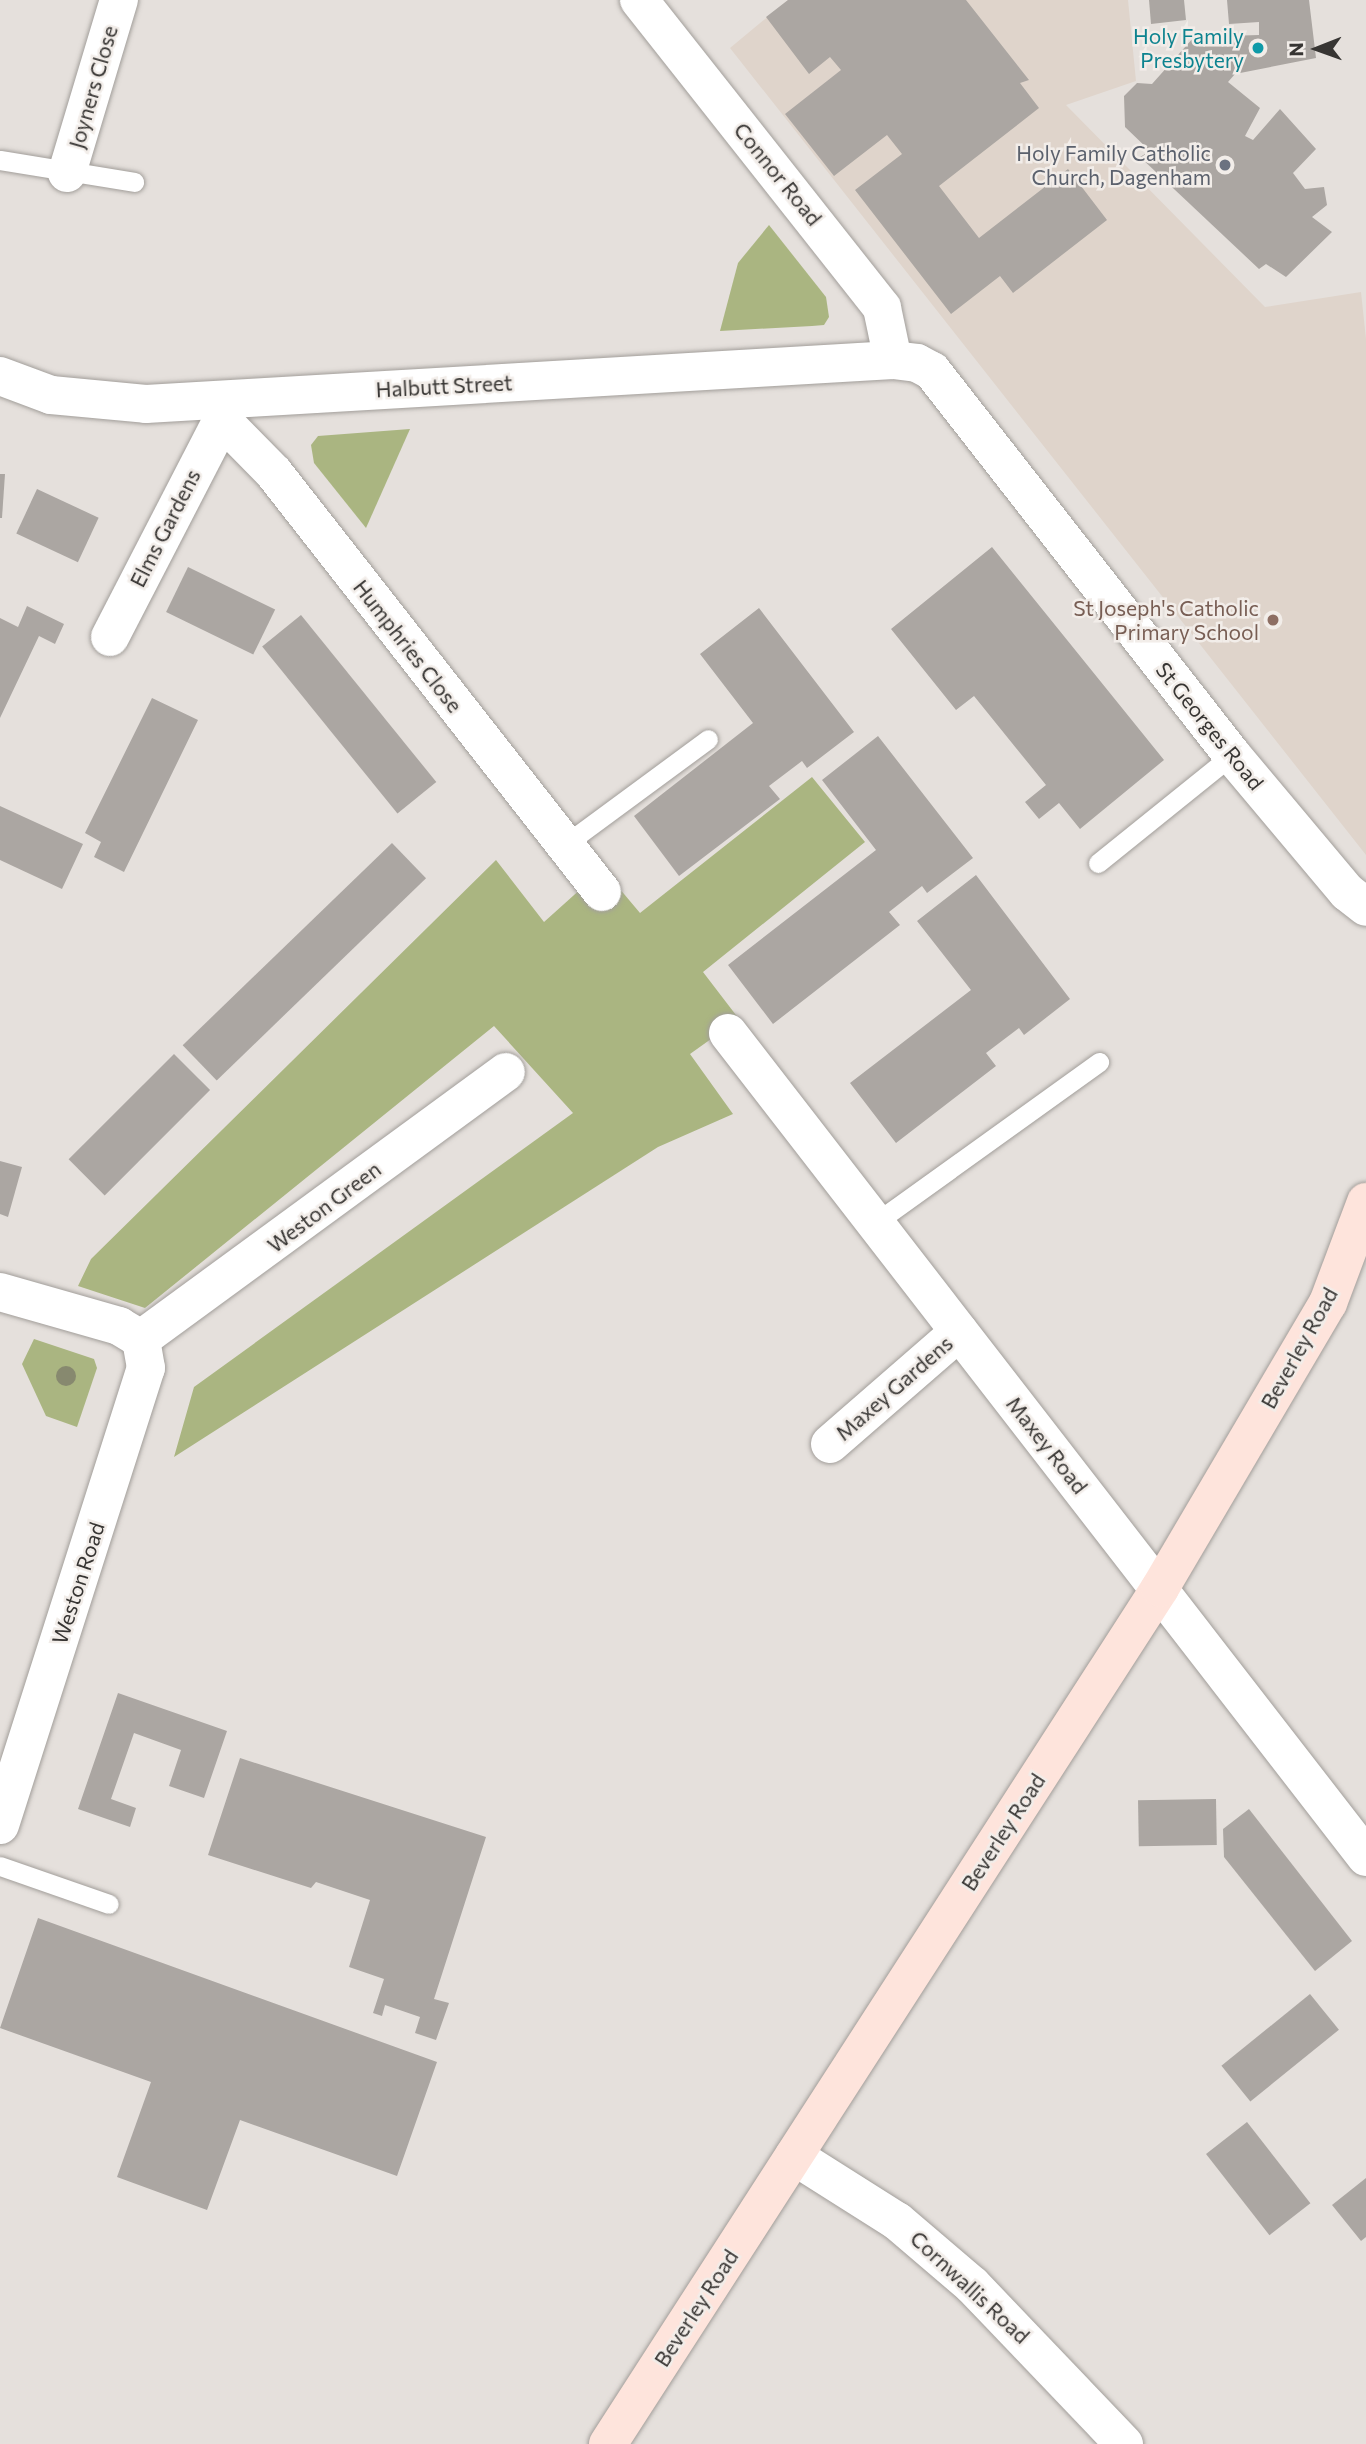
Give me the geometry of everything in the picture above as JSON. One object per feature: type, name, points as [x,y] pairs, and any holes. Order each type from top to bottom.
[{"type":"street","name":"Joyners Close","points":[[67,173],[118,0]]},
{"type":"street","name":"Connor Road","points":[[639,0],[882,308],[892,360]]},
{"type":"street","name":"Halbutt Street","points":[[0,376],[51,395],[103,402],[221,410],[892,360]]},
{"type":"street","name":"St Georges Road","points":[[892,360],[932,371],[1231,755],[1347,892],[1366,907]]},
{"type":"street","name":"Elms Gardens","points":[[110,637],[221,410]]},
{"type":"street","name":"Humphries Close","points":[[221,410],[274,473],[563,846],[602,892]]},
{"type":"street","name":"Maxey Road","points":[[728,1033],[1366,1857]]},
{"type":"street","name":"Weston Green","points":[[141,1339],[506,1072]]},
{"type":"street","name":"Beverley Road","points":[[608,2444],[1160,1588],[1328,1303],[1366,1202]]},
{"type":"street","points":[[0,1293],[119,1326],[141,1339]]},
{"type":"street","name":"Maxey Gardens","points":[[830,1444],[959,1332]]},
{"type":"street","name":"Weston Road","points":[[0,1825],[146,1368],[141,1339]]},
{"type":"street","name":"Cornwallis Road","points":[[794,2156],[897,2221],[972,2285],[1124,2444]]},
{"type":"lane","name":"Joyners Close","points":[[0,160],[134,182]]},
{"type":"lane","points":[[563,846],[708,739]]},
{"type":"lane","points":[[1098,863],[1231,755]]},
{"type":"lane","points":[[875,1223],[1099,1062]]},
{"type":"lane","points":[[0,1866],[109,1904]]},
{"type":"shaded area","name":"St Joseph's Catholic Primary School","points":[[788,0],[1128,0],[1136,81],[1066,105],[1265,307],[1361,292],[1366,339],[1366,855],[730,48]]},
{"type":"green space","points":[[769,225],[826,297],[829,317],[824,325],[720,331],[738,263]]},
{"type":"green space","points":[[410,429],[366,528],[314,463],[311,445],[318,436]]},
{"type":"green space","points":[[812,777],[865,842],[703,972],[739,1019],[690,1054],[733,1114],[658,1147],[174,1457],[194,1387],[573,1113],[494,1026],[145,1308],[78,1286],[91,1259],[496,860],[544,922],[603,869],[640,913]]},
{"type":"green space","points":[[34,1339],[94,1359],[97,1368],[77,1427],[46,1416],[22,1364]]},
{"type":"building","points":[[788,0],[966,0],[1029,80],[1020,83],[1039,108],[939,186],[979,238],[1068,169],[1107,220],[1013,293],[1000,276],[951,314],[855,190],[902,154],[887,135],[834,176],[785,114],[841,70],[830,57],[809,74],[766,17]]},
{"type":"building","points":[[1149,0],[1184,0],[1186,20],[1151,24]]},
{"type":"building","name":"Holy Family Catholic Church, Dagenham","points":[[1227,0],[1309,0],[1316,58],[1235,74],[1228,82],[1260,108],[1245,136],[1253,140],[1280,109],[1316,149],[1293,173],[1305,189],[1324,187],[1327,205],[1312,217],[1332,232],[1286,277],[1266,264],[1259,269],[1140,157],[1150,151],[1125,127],[1124,96],[1137,83],[1152,84],[1194,37],[1259,35],[1259,22],[1229,24]]},
{"type":"building","points":[[0,474],[5,474],[2,518],[0,518]]},
{"type":"building","points":[[37,489],[99,518],[78,562],[16,533]]},
{"type":"building","points":[[992,547],[1164,760],[1080,829],[1059,803],[1039,819],[1025,802],[1046,785],[974,696],[956,710],[891,629]]},
{"type":"building","points":[[188,567],[275,610],[253,654],[166,612]]},
{"type":"building","points":[[27,606],[64,624],[55,644],[39,636],[0,718],[0,618],[18,627]]},
{"type":"building","points":[[759,608],[854,732],[807,768],[802,761],[769,786],[780,799],[679,876],[634,816],[753,723],[700,654]]},
{"type":"building","points":[[301,615],[436,782],[397,814],[262,646]]},
{"type":"building","points":[[152,698],[198,720],[124,872],[94,857],[101,842],[85,833]]},
{"type":"building","points":[[878,736],[973,858],[927,893],[922,886],[889,912],[900,925],[773,1024],[728,965],[876,850],[822,780]]},
{"type":"building","points":[[0,806],[83,844],[62,889],[0,860]]},
{"type":"building","points":[[392,843],[426,878],[217,1080],[183,1045]]},
{"type":"building","points":[[976,875],[1070,999],[1024,1035],[1019,1028],[986,1053],[996,1066],[896,1143],[850,1083],[971,990],[917,921]]},
{"type":"building","points":[[174,1054],[210,1090],[105,1195],[69,1159]]},
{"type":"building","points":[[0,1161],[22,1167],[8,1217],[0,1214]]},
{"type":"building","points":[[118,1693],[227,1731],[204,1798],[169,1786],[181,1750],[134,1733],[111,1799],[136,1808],[130,1827],[78,1809]]},
{"type":"building","points":[[240,1758],[486,1837],[434,1999],[449,2003],[436,2040],[415,2033],[420,2017],[385,2005],[382,2016],[373,2013],[384,1979],[349,1967],[370,1900],[316,1882],[311,1888],[208,1855]]},
{"type":"building","points":[[1216,1799],[1217,1845],[1139,1846],[1138,1800]]},
{"type":"building","points":[[1249,1809],[1352,1941],[1315,1971],[1224,1857],[1223,1829]]},
{"type":"building","points":[[38,1918],[437,2062],[397,2176],[240,2120],[207,2210],[117,2177],[151,2082],[0,2028]]},
{"type":"building","points":[[1310,1994],[1339,2030],[1250,2101],[1221,2066]]},
{"type":"building","points":[[1247,2122],[1310,2203],[1269,2235],[1206,2154]]},
{"type":"building","points":[[1366,2178],[1366,2237],[1361,2241],[1332,2205]]},
{"type":"place","name":"Holy Family Presbytery","points":[[1258,48]]},
{"type":"place","name":"Holy Family Catholic Church, Dagenham","points":[[1225,165]]},
{"type":"place","name":"St Joseph's Catholic Primary School","points":[[1273,620]]}]
